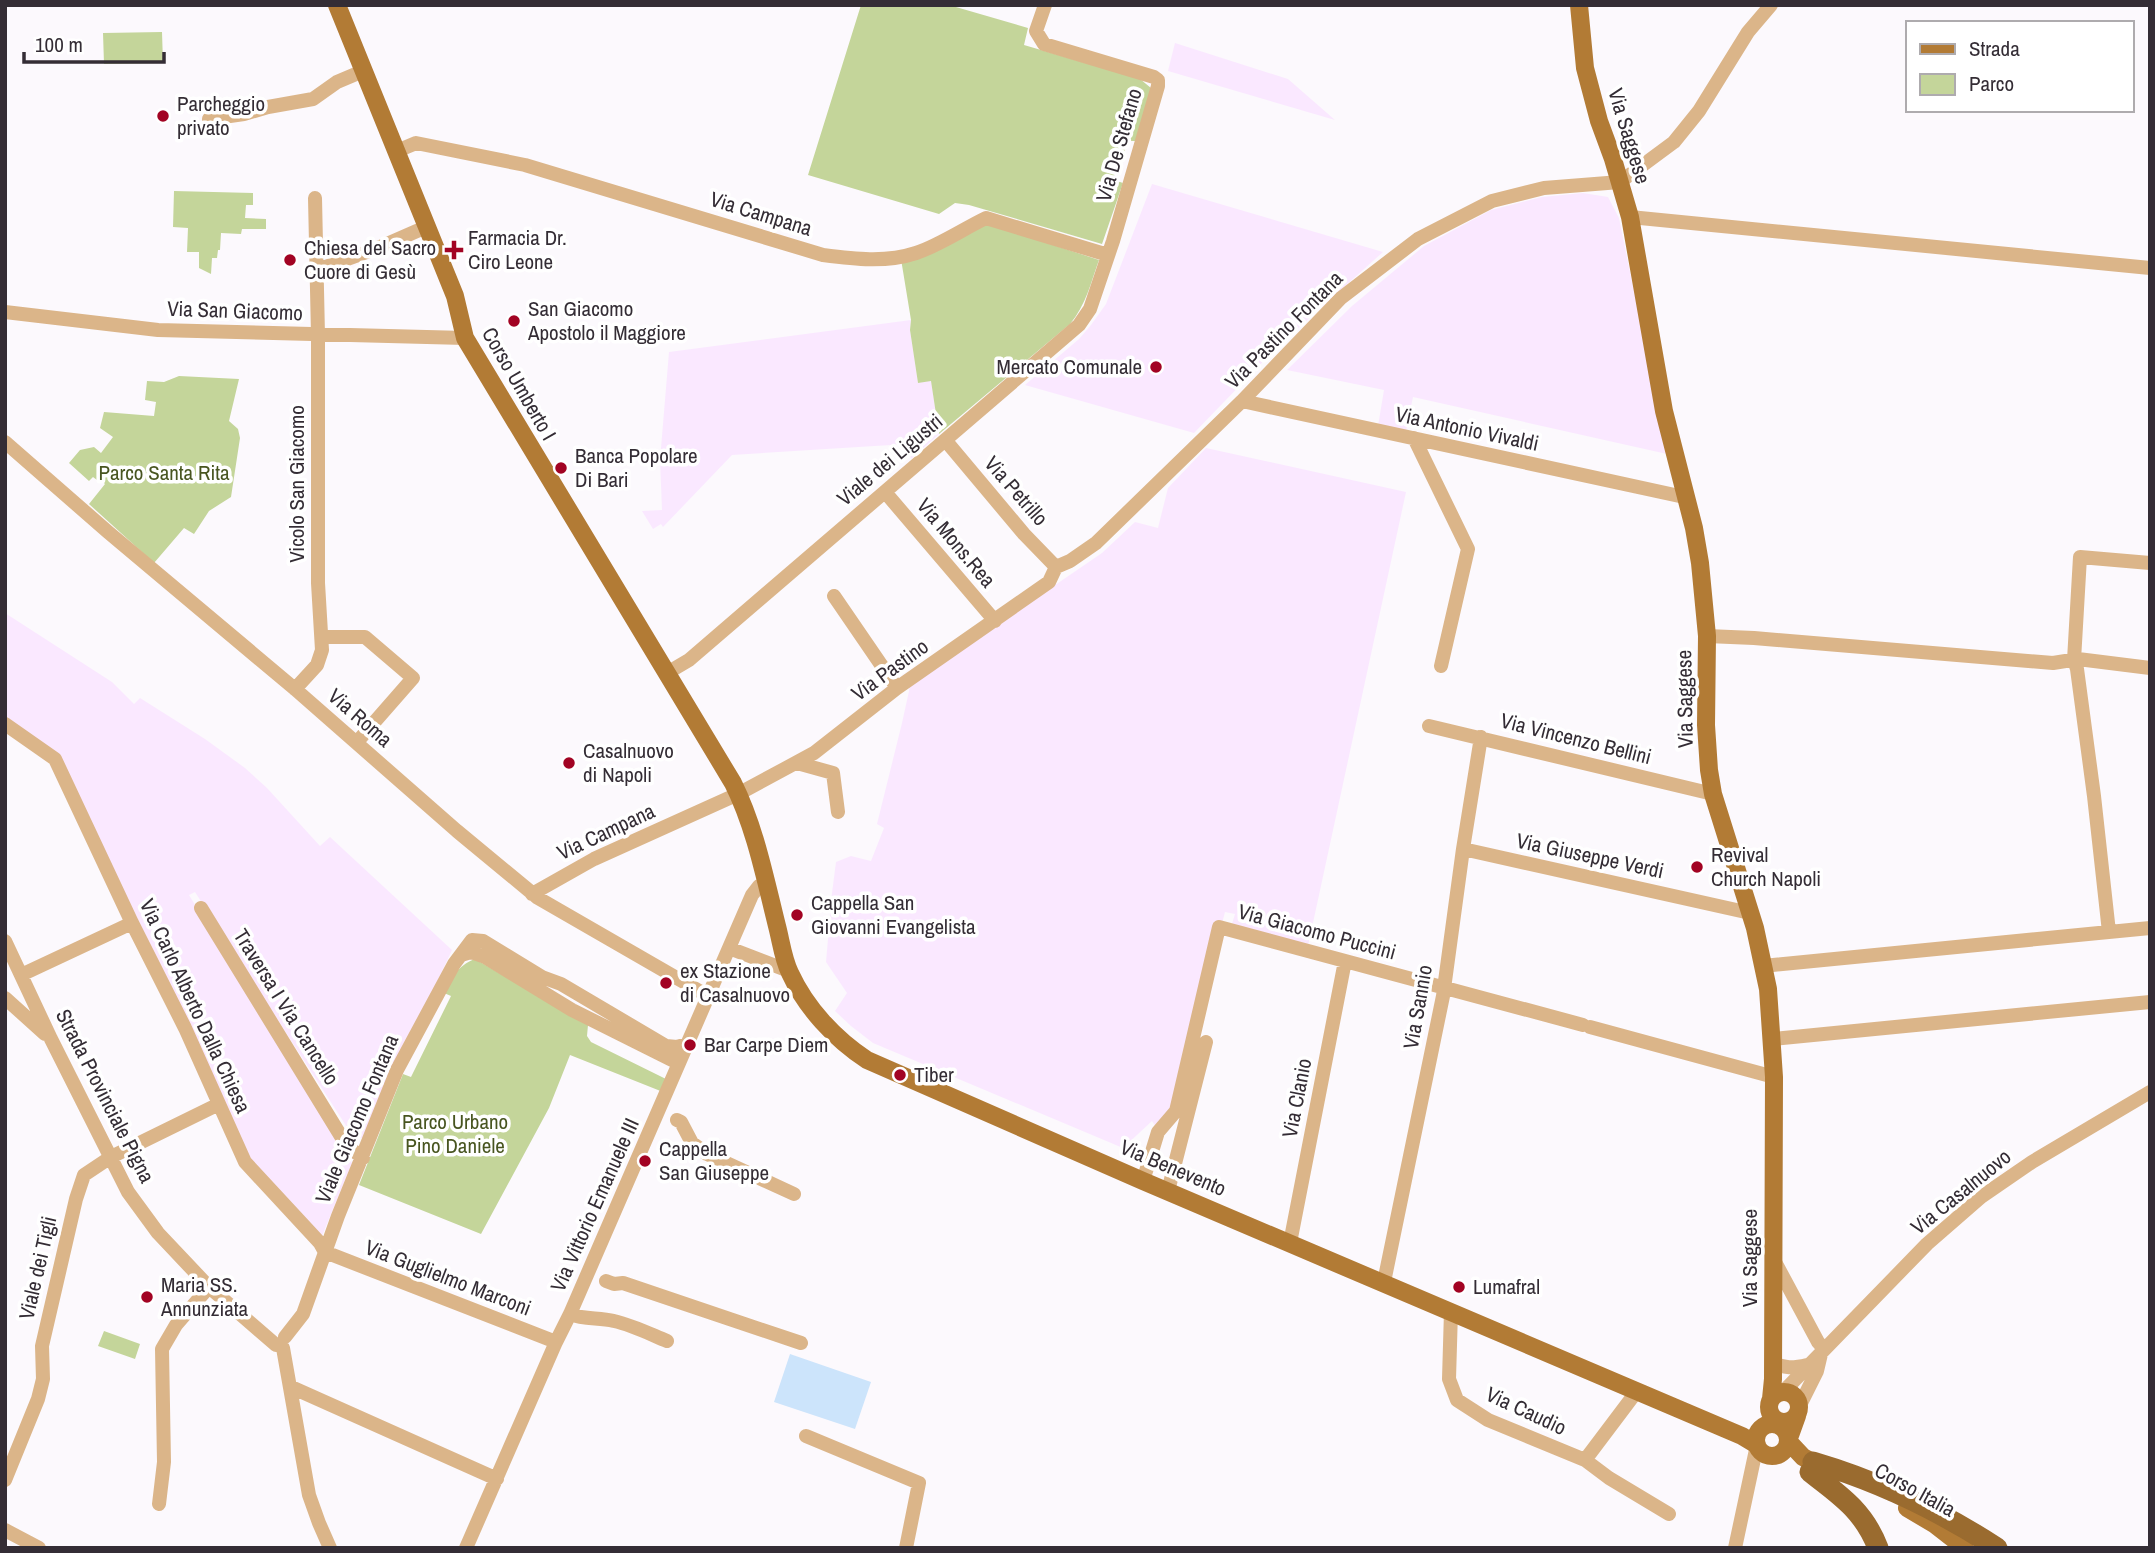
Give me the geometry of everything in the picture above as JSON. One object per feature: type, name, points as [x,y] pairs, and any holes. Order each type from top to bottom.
[{"type":"highway","points":[[1811,1467],[1850,1503],[1868,1525],[1878,1548]]},
{"type":"highway","points":[[1811,1467],[1847,1473],[1918,1503],[1997,1548]]},
{"type":"main road","name":"Corso Umberto I","points":[[337,5],[455,296],[465,338],[738,794]]},
{"type":"main road","name":"Via Saggese","points":[[1579,5],[1585,68],[1629,217],[1664,411],[1694,528],[1700,563],[1707,636],[1706,725],[1713,794],[1750,913],[1768,989],[1774,1077],[1774,1399]]},
{"type":"main road","name":"Via Benevento","points":[[738,794],[748,820],[789,971],[828,1028],[844,1044],[867,1060],[1143,1181],[1637,1391],[1757,1448],[1839,1477]]},
{"type":"main road","points":[[1793,1394],[1799,1402],[1788,1441],[1781,1453],[1757,1448],[1774,1399],[1793,1394]]},
{"type":"main road","points":[[1774,1399],[1770,1414],[1776,1421],[1785,1423],[1798,1412]]},
{"type":"main road","name":"Via Benevento","points":[[1757,1448],[1769,1424],[1779,1425],[1786,1432],[1794,1450],[1811,1467]]},
{"type":"main road","name":"Corso Italia","points":[[1839,1477],[1911,1510],[1965,1548]]},
{"type":"street","name":"Via De Stefano","points":[[1045,5],[1036,31],[1044,44],[1158,80],[1144,138],[1108,255]]},
{"type":"street","points":[[1620,183],[1674,142],[1699,111],[1748,32],[1771,5]]},
{"type":"street","points":[[209,119],[313,99],[337,82],[363,71]]},
{"type":"street","name":"Via Campana","points":[[397,151],[416,143],[525,165],[823,255],[858,260],[894,258],[918,252],[986,218],[1108,255]]},
{"type":"street","name":"Via Pastino Fontana","points":[[1056,567],[1096,543],[1242,401],[1341,298],[1418,239],[1492,201],[1544,188],[1620,183]]},
{"type":"street","name":"Vicolo San Giacomo","points":[[295,689],[321,658],[315,198]]},
{"type":"street","points":[[1629,217],[2150,268]]},
{"type":"street","points":[[317,270],[378,248],[426,226]]},
{"type":"street","name":"Viale dei Ligustri","points":[[667,673],[689,660],[1079,326],[1090,309],[1108,255]]},
{"type":"street","name":"Via San Giacomo","points":[[5,312],[158,330],[465,338]]},
{"type":"street","name":"Via Antonio Vivaldi","points":[[1242,401],[1684,497]]},
{"type":"street","points":[[1414,438],[1468,549],[1441,666]]},
{"type":"street","name":"Via Petrillo","points":[[946,441],[1024,534],[1056,567]]},
{"type":"street","name":"Via Roma","points":[[5,442],[532,894],[708,996]]},
{"type":"street","name":"Via Mons.Rea","points":[[884,492],[995,621]]},
{"type":"street","points":[[2109,932],[2094,796],[2074,660],[2080,557],[2150,563]]},
{"type":"street","name":"Via Pastino","points":[[738,794],[814,753],[897,688],[1049,582],[1056,567]]},
{"type":"street","points":[[834,596],[897,688]]},
{"type":"street","points":[[1707,636],[2053,663],[2074,660],[2150,668]]},
{"type":"street","points":[[321,637],[365,637],[412,678],[357,742]]},
{"type":"street","name":"Via Carlo Alberto Dalla Chiesa","points":[[5,724],[55,759],[245,1162],[320,1243],[325,1252]]},
{"type":"street","name":"Via Vincenzo Bellini","points":[[1429,726],[1713,794]]},
{"type":"street","name":"Via Sannio","points":[[1384,1282],[1444,987],[1481,737]]},
{"type":"street","points":[[797,763],[833,773],[838,812]]},
{"type":"street","name":"Via Campana","points":[[532,894],[594,859],[738,794]]},
{"type":"street","name":"Via Giuseppe Verdi","points":[[1463,849],[1750,913]]},
{"type":"street","name":"Via Vittorio Emanuele III","points":[[467,1548],[555,1342],[596,1276],[678,1063],[752,895],[759,886],[766,884]]},
{"type":"street","name":"Traversa I Via Cancello","points":[[201,908],[347,1146],[363,1158]]},
{"type":"street","points":[[5,974],[21,975],[132,923]]},
{"type":"street","name":"Via Giacomo Puccini","points":[[1143,1181],[1158,1132],[1177,1111],[1219,927],[1774,1077]]},
{"type":"street","points":[[1763,966],[2150,929]]},
{"type":"street","points":[[461,955],[472,940],[483,941],[666,1046],[687,1044]]},
{"type":"street","name":"Strada Provinciale Pigna","points":[[5,942],[128,1192],[158,1233],[209,1287],[281,1343]]},
{"type":"street","points":[[729,948],[789,971]]},
{"type":"street","points":[[461,955],[471,951],[485,957],[572,1010],[678,1063]]},
{"type":"street","name":"Viale Giacomo Fontana","points":[[281,1343],[303,1314],[397,1070],[461,955]]},
{"type":"street","name":"Via Clanio","points":[[1290,1243],[1345,961]]},
{"type":"street","points":[[10,1002],[23,1006],[29,1002],[30,995]]},
{"type":"street","points":[[10,1002],[51,1039]]},
{"type":"street","points":[[1772,1039],[2150,1002]]},
{"type":"street","points":[[1168,1191],[1206,1042]]},
{"type":"street","name":"Via Casalnuovo","points":[[1774,1399],[1927,1244],[1981,1197],[2150,1092]]},
{"type":"street","name":"Viale dei Tigli","points":[[5,1480],[38,1399],[43,1379],[41,1346],[84,1175],[111,1157],[219,1104]]},
{"type":"street","points":[[677,1120],[685,1128],[692,1143],[707,1154],[794,1194]]},
{"type":"street","name":"Via Guglielmo Marconi","points":[[325,1252],[555,1342]]},
{"type":"street","points":[[1773,1259],[1823,1351],[1798,1412]]},
{"type":"street","points":[[596,1276],[801,1343]]},
{"type":"street","points":[[159,1504],[164,1462],[162,1349],[176,1325],[209,1287]]},
{"type":"street","name":"Via Caudio","points":[[1451,1311],[1449,1379],[1457,1400],[1488,1420],[1584,1460],[1669,1514]]},
{"type":"street","points":[[570,1314],[582,1319],[619,1322],[667,1341]]},
{"type":"street","points":[[281,1343],[309,1496],[330,1548]]},
{"type":"street","points":[[1772,1362],[1788,1368],[1807,1365]]},
{"type":"street","points":[[291,1387],[497,1479]]},
{"type":"street","name":"Via Caudio","points":[[1584,1460],[1637,1391]]},
{"type":"street","points":[[806,1436],[919,1483],[905,1548]]},
{"type":"street","points":[[1735,1548],[1757,1448]]},
{"type":"street","points":[[5,1530],[39,1548]]},
{"type":"shaded area","points":[[1175,43],[1288,79],[1335,120],[1168,71]]},
{"type":"shaded area","points":[[1152,184],[1383,252],[1276,348],[1194,433],[1025,385],[1079,339],[1106,304]]},
{"type":"shaded area","points":[[1583,193],[1608,197],[1619,218],[1667,454],[1413,397],[1406,431],[1378,426],[1384,390],[1287,370],[1352,306],[1424,246],[1491,210],[1542,197]]},
{"type":"shaded area","points":[[911,320],[918,383],[931,380],[939,434],[911,459],[907,444],[732,455],[663,527],[661,524],[653,529],[642,511],[662,510],[660,460],[669,352]]},
{"type":"shaded area","points":[[1206,448],[1406,492],[1308,946],[1231,927],[1235,914],[1225,912],[1174,1110],[1160,1133],[1152,1121],[1123,1148],[873,1043],[851,1026],[835,1011],[847,993],[826,962],[832,893],[836,862],[851,856],[871,861],[884,828],[877,824],[909,685],[1102,553],[1135,522],[1158,528],[1168,488]]},
{"type":"shaded area","points":[[5,613],[112,682],[134,704],[140,698],[245,768],[320,846],[330,837],[452,950],[364,1138],[354,1138],[195,892],[189,895],[352,1163],[322,1236],[249,1158],[59,756],[12,723],[5,714]]},
{"type":"green space","points":[[861,5],[949,5],[1028,28],[1024,45],[1140,79],[1151,88],[1136,141],[1127,141],[1117,181],[1123,183],[1102,244],[969,205],[955,203],[939,214],[808,175]]},
{"type":"green space","points":[[162,32],[163,63],[104,64],[103,33]]},
{"type":"green space","points":[[174,191],[253,193],[253,205],[246,205],[245,218],[266,219],[266,229],[242,229],[241,234],[221,233],[220,250],[217,258],[212,258],[211,274],[199,268],[199,252],[187,252],[188,228],[173,227]]},
{"type":"green space","points":[[986,223],[1099,260],[1084,301],[1070,324],[939,434],[931,381],[918,383],[901,259]]},
{"type":"green space","name":"Parco Santa Rita","points":[[179,376],[239,379],[229,421],[238,429],[240,438],[231,497],[209,511],[194,534],[184,528],[154,563],[89,504],[105,484],[93,477],[89,481],[69,463],[80,450],[94,447],[101,453],[113,437],[100,428],[104,412],[154,416],[156,402],[145,400],[147,381],[164,382]]},
{"type":"green space","name":"Parco Urbano Pino Daniele","points":[[475,959],[588,1025],[587,1036],[591,1042],[668,1080],[663,1092],[570,1055],[549,1108],[481,1234],[359,1185],[403,1074],[411,1077],[451,996],[444,993],[460,969]]},
{"type":"green space","points":[[104,1331],[140,1344],[135,1359],[98,1346]]},
{"type":"water","points":[[790,1354],[871,1382],[855,1429],[774,1402]]},
{"type":"place","name":"Parcheggio privato","points":[[163,116]]},
{"type":"place","name":"Farmacia Dr. Ciro Leone","points":[[454,250]]},
{"type":"place","name":"Chiesa del Sacro Cuore di Gesù","points":[[290,260]]},
{"type":"place","name":"San Giacomo Apostolo il Maggiore","points":[[514,321]]},
{"type":"place","name":"Mercato Comunale","points":[[1156,367]]},
{"type":"place","name":"Banca Popolare Di Bari","points":[[561,468]]},
{"type":"place","name":"Casalnuovo di Napoli","points":[[569,763]]},
{"type":"place","name":"Revival Church Napoli","points":[[1697,867]]},
{"type":"place","name":"Cappella San Giovanni Evangelista","points":[[797,915]]},
{"type":"place","name":"ex Stazione di Casalnuovo","points":[[666,983]]},
{"type":"place","name":"Bar Carpe Diem","points":[[690,1045]]},
{"type":"place","name":"Tiber","points":[[900,1075]]},
{"type":"place","name":"Cappella San Giuseppe","points":[[645,1161]]},
{"type":"place","name":"Lumafral","points":[[1459,1287]]},
{"type":"place","name":"Maria SS. Annunziata","points":[[147,1297]]}]
